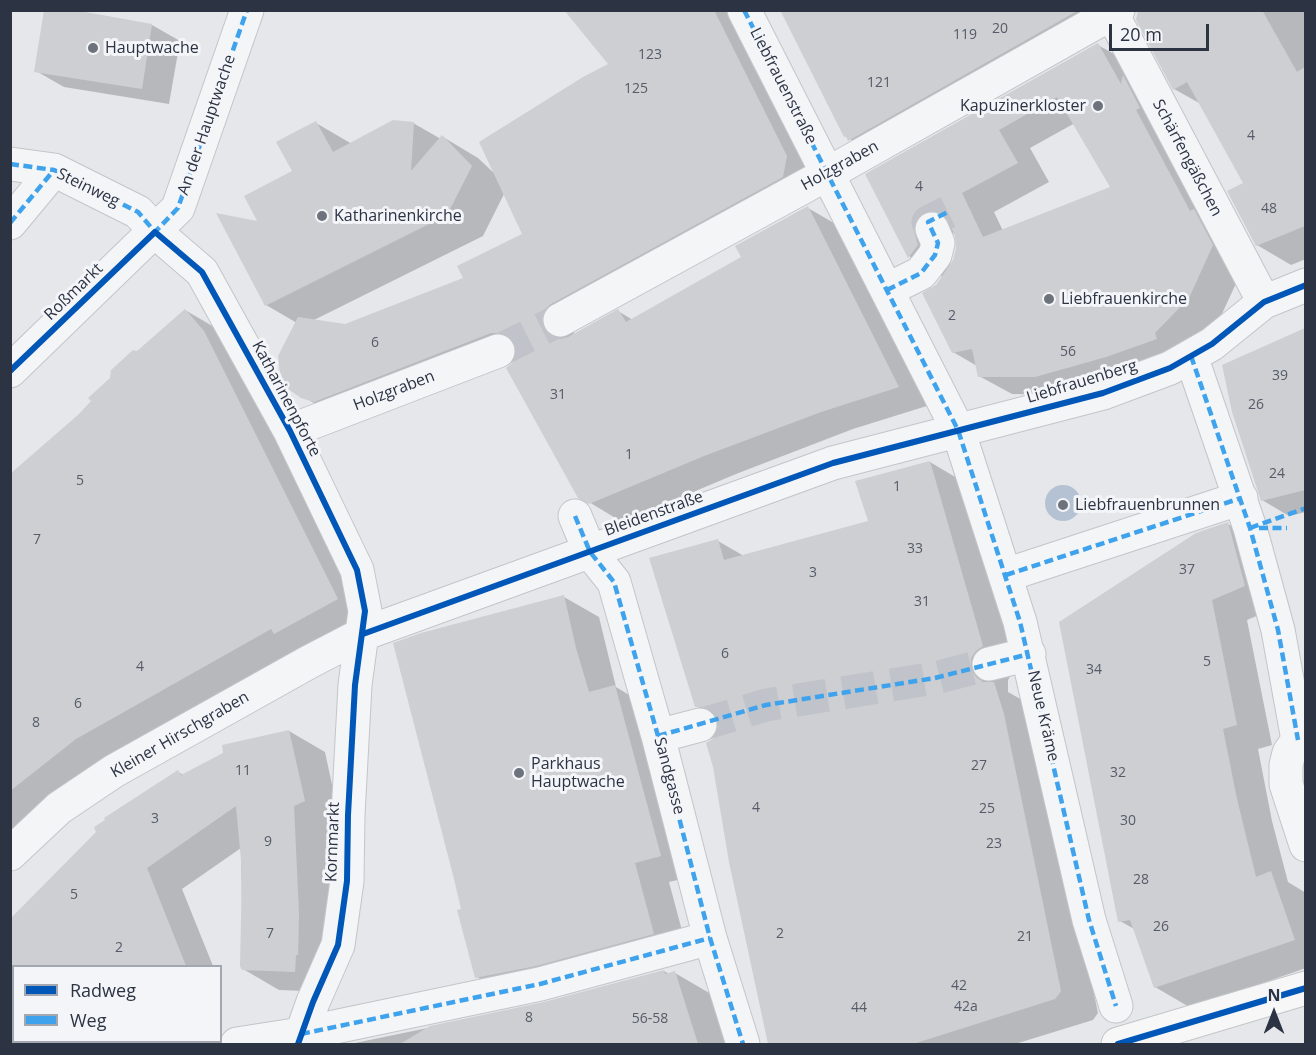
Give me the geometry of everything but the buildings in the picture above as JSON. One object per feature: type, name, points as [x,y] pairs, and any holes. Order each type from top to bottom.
[{"type":"main road","points":[[1118,1044],[1305,988]]},
{"type":"street","name":"An der Hauptwache","points":[[155,232],[178,208],[247,10]]},
{"type":"street","name":"Liebfrauenstraße","points":[[744,10],[958,430]]},
{"type":"street","name":"Holzgraben","points":[[560,320],[829,173],[1115,12]]},
{"type":"street","name":"Schärfengäßchen","points":[[1115,12],[1264,302]]},
{"type":"street","name":"Steinweg","points":[[10,164],[54,170],[138,212],[155,232]]},
{"type":"street","points":[[10,223],[54,170]]},
{"type":"street","points":[[887,290],[921,273],[935,255],[938,243],[932,229]]},
{"type":"street","name":"Roßmarkt","points":[[10,371],[155,232]]},
{"type":"street","name":"Katharinenpforte","points":[[155,232],[202,272],[290,431],[357,570],[365,611],[363,634]]},
{"type":"street","name":"Liebfrauenberg","points":[[958,430],[1103,393],[1170,368],[1212,344],[1264,302],[1305,285]]},
{"type":"street","name":"Holzgraben","points":[[290,431],[498,351]]},
{"type":"street","points":[[1191,356],[1242,502],[1278,630],[1297,743],[1286,765],[1286,784],[1305,845]]},
{"type":"street","name":"Bleidenstraße","points":[[363,634],[832,463],[958,430]]},
{"type":"street","name":"Neue Kräme","points":[[958,430],[1006,574],[1029,654],[1089,920],[1116,1006]]},
{"type":"street","points":[[1006,574],[1242,502]]},
{"type":"street","name":"Sandgasse","points":[[575,516],[591,552],[614,582],[658,736],[710,938],[743,1044]]},
{"type":"street","name":"Kleiner Hirschgraben","points":[[10,854],[59,808],[114,771],[363,634]]},
{"type":"street","name":"Kornmarkt","points":[[300,1039],[313,1002],[338,945],[347,881],[355,685],[363,634]]},
{"type":"street","points":[[988,664],[1029,654]]},
{"type":"street","points":[[658,736],[700,724]]},
{"type":"street","points":[[237,1044],[300,1039],[540,984],[710,938]]},
{"type":"water","name":"Liebfrauenbrunnen","points":[[1063,485],[1076,490],[1081,503],[1076,516],[1063,521],[1050,516],[1045,503],[1050,490]]},
{"type":"tunnel","points":[[932,229],[928,222],[948,212]]},
{"type":"tunnel","points":[[498,351],[560,320]]},
{"type":"tunnel","points":[[700,725],[766,705],[935,678],[989,664]]},
{"type":"marked path","points":[[10,164],[54,170],[138,212],[155,232],[178,208],[247,10]]},
{"type":"marked path","points":[[744,10],[958,430],[1020,622],[1089,920],[1116,1006]]},
{"type":"marked path","points":[[10,223],[54,170]]},
{"type":"marked path","points":[[887,290],[921,273],[935,255],[938,243],[928,222],[948,212]]},
{"type":"marked path","points":[[1191,356],[1250,528],[1278,630],[1298,740]]},
{"type":"marked path","points":[[1006,575],[1241,498]]},
{"type":"marked path","points":[[1250,528],[1306,508]]},
{"type":"marked path","points":[[575,516],[590,552],[614,582],[658,736],[710,938],[743,1044]]},
{"type":"marked path","points":[[1259,528],[1287,528]]},
{"type":"marked path","points":[[658,736],[766,705],[935,678],[1029,654]]},
{"type":"marked path","points":[[301,1034],[540,984],[710,938]]},
{"type":"cycle path","points":[[10,371],[155,232],[202,272],[290,431],[357,570],[365,611],[355,685],[347,881],[338,945],[313,1002],[298,1044]]},
{"type":"cycle path","points":[[363,634],[833,463],[1103,393],[1170,368],[1212,344],[1264,302],[1306,285]]},
{"type":"cycle path","points":[[1118,1044],[1306,988]]},
{"type":"place","name":"Hauptwache","points":[[93,48]]},
{"type":"place","name":"Kapuzinerkloster","points":[[1098,106]]},
{"type":"place","name":"Katharinenkirche","points":[[322,216]]},
{"type":"place","name":"Liebfrauenkirche","points":[[1049,299]]},
{"type":"place","name":"Liebfrauenbrunnen","points":[[1063,505]]},
{"type":"place","name":"Parkhaus Hauptwache","points":[[519,773]]}]
